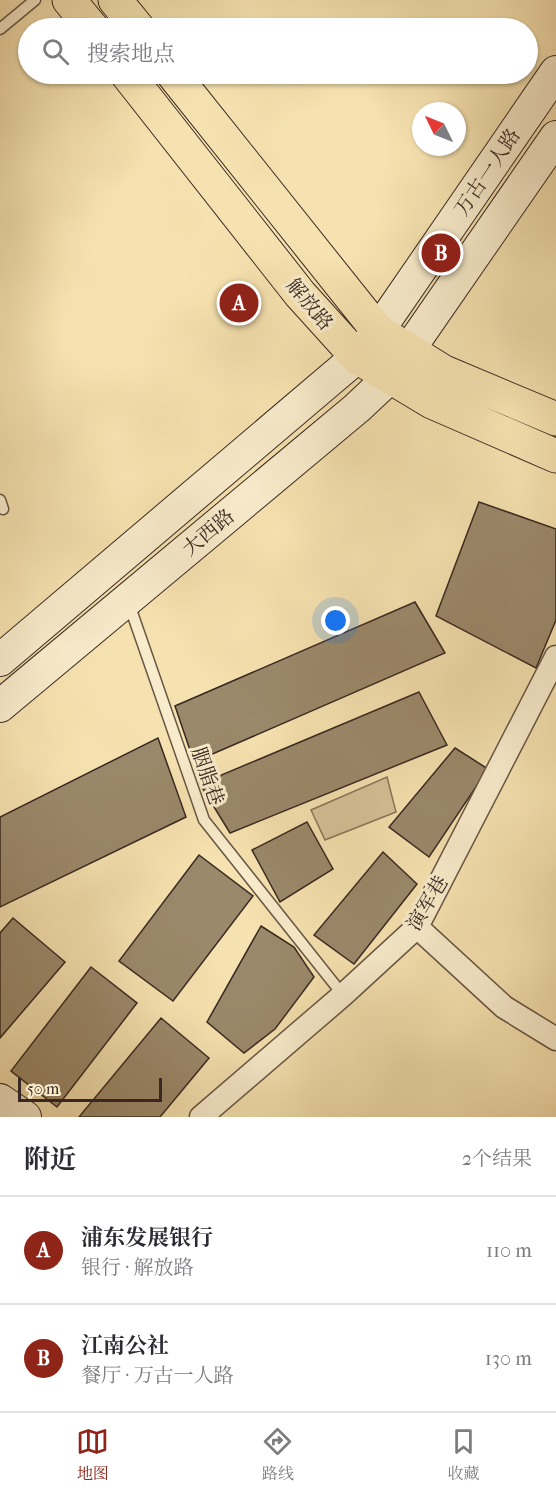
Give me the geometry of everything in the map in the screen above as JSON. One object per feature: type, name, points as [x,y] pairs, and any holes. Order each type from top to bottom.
[{"type":"main road","points":[[69,0],[84,18]]},
{"type":"main road","points":[[115,0],[130,18]]},
{"type":"main road","name":"解放路","points":[[135,84],[300,294],[357,357],[432,402],[556,456]]},
{"type":"main road","name":"解放路","points":[[181,84],[378,331],[444,372],[556,419]]},
{"type":"street","name":"万古一人路","points":[[378,331],[556,72]]},
{"type":"street","name":"万古一人路","points":[[410,350],[556,137]]},
{"type":"street","name":"大西路","points":[[0,660],[357,357],[378,331]]},
{"type":"street","name":"大西路","points":[[0,706],[390,377],[410,350]]},
{"type":"street","name":"演军巷","points":[[201,1117],[343,995],[417,927],[556,657]]},
{"type":"street","points":[[417,927],[504,1007],[556,1038]]},
{"type":"lane","points":[[0,29],[35,0]]},
{"type":"lane","name":"胭脂巷","points":[[127,600],[204,820],[343,995]]},
{"type":"shaded area","points":[[387,777],[396,812],[325,840],[311,810]]},
{"type":"building","points":[[479,502],[556,529],[556,620],[536,668],[436,616]]},
{"type":"building","points":[[415,602],[445,653],[194,762],[175,706]]},
{"type":"building","points":[[419,692],[447,745],[230,833],[200,784]]},
{"type":"building","points":[[158,738],[186,817],[0,907],[0,817]]},
{"type":"building","points":[[455,748],[488,769],[429,857],[389,827]]},
{"type":"building","points":[[307,822],[333,869],[280,902],[252,850]]},
{"type":"building","points":[[383,852],[417,884],[354,964],[314,935]]},
{"type":"building","points":[[199,855],[253,896],[173,1001],[119,961]]},
{"type":"building","points":[[13,918],[65,962],[0,1038],[0,933]]},
{"type":"building","points":[[261,926],[294,947],[314,977],[275,1029],[244,1053],[207,1022]]},
{"type":"building","points":[[91,967],[137,1003],[57,1107],[11,1071]]},
{"type":"building","points":[[161,1018],[209,1058],[160,1117],[79,1117]]},
{"type":"place","name":"江南公社","points":[[441,253]]},
{"type":"place","name":"浦东发展银行","points":[[239,303]]}]
